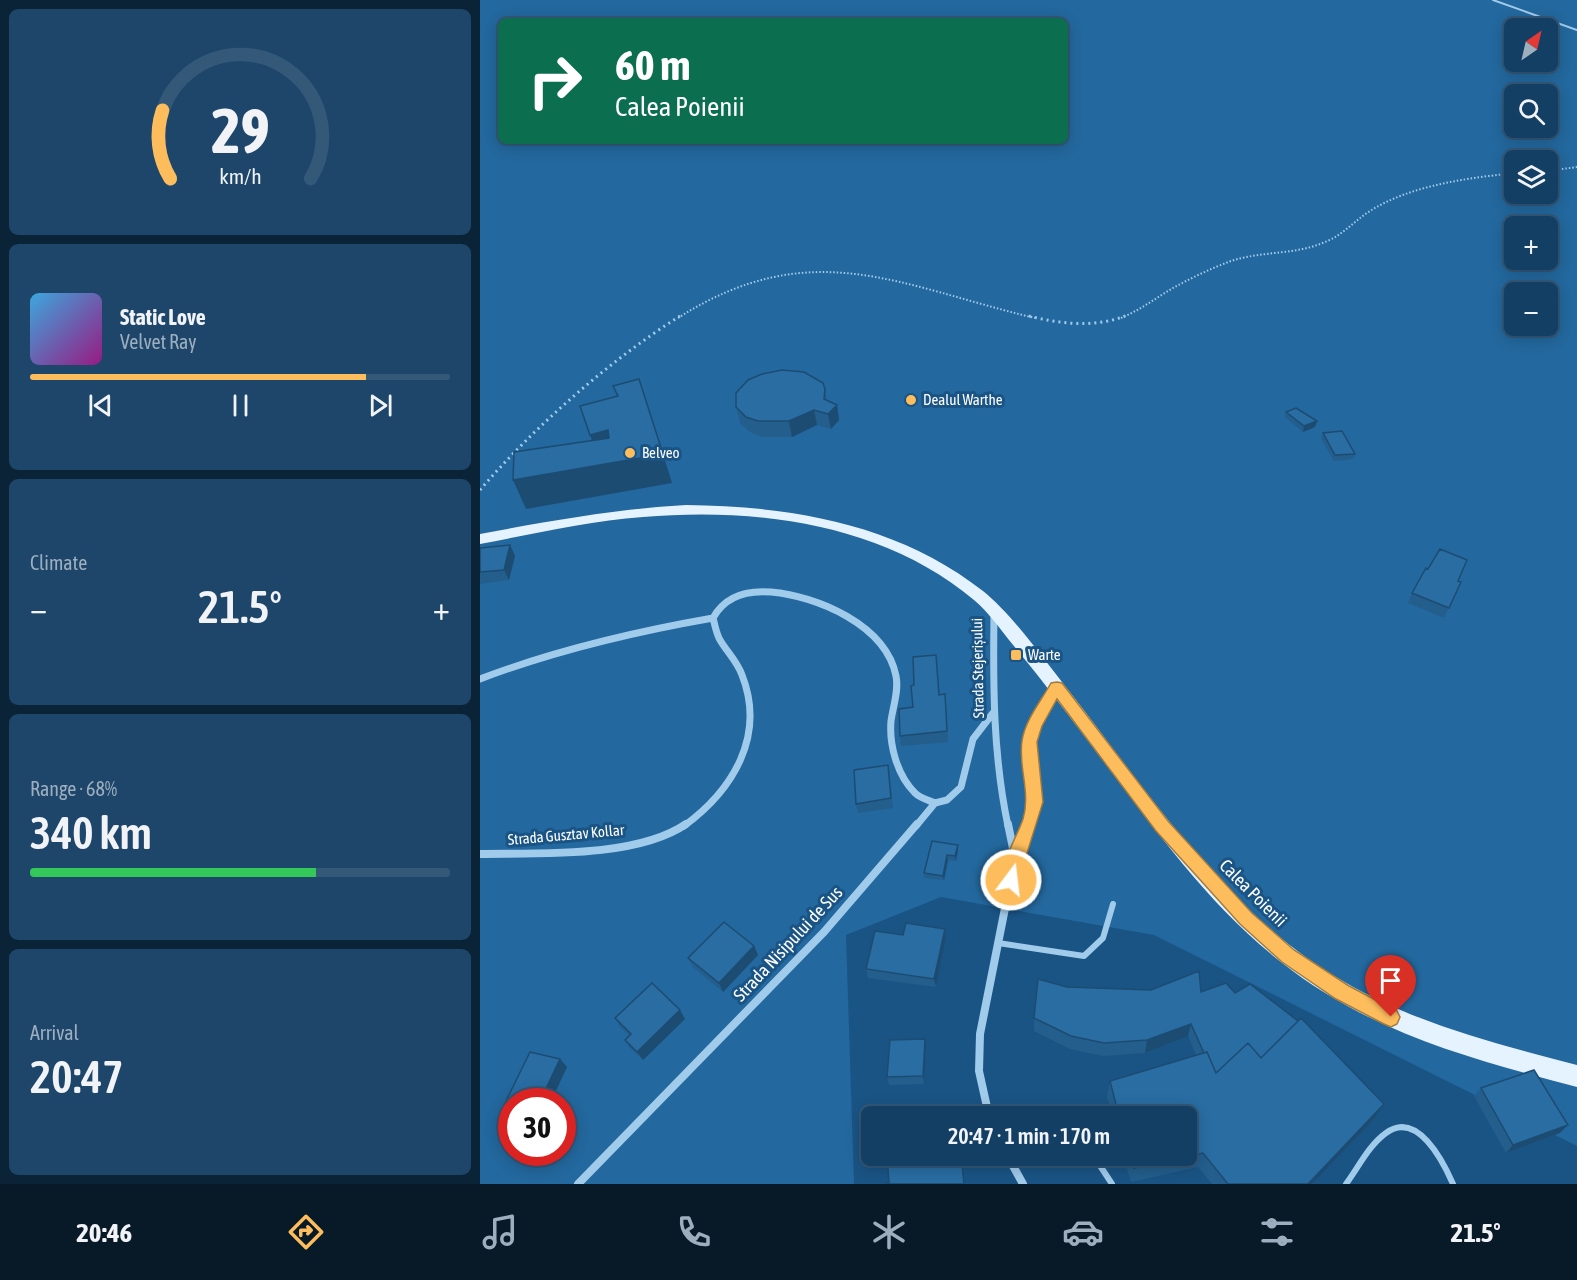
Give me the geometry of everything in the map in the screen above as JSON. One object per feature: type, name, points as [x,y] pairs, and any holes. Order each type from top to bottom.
[{"type":"main road","name":"Strada Stejerișului","points":[[480,538],[641,512],[688,509],[781,514],[822,523],[892,544],[947,573],[976,593],[994,611]]},
{"type":"main road","name":"Calea Poienii","points":[[994,611],[1057,687],[1169,834],[1233,905],[1288,956],[1343,992],[1391,1017],[1437,1037],[1577,1076]]},
{"type":"street","points":[[480,679],[522,662],[633,632],[713,618],[723,603],[733,596],[757,591],[772,591],[814,600],[858,623],[886,653],[895,671],[898,687],[891,723],[896,757],[915,793],[935,803]]},
{"type":"street","name":"Strada Stejerișului","points":[[987,1106],[979,1071],[980,1034],[1015,858],[1002,797],[993,713],[994,611]]},
{"type":"street","name":"Strada Gusztav Kollar","points":[[480,855],[610,847],[643,840],[671,832],[694,818],[724,791],[742,762],[750,732],[749,704],[745,678],[733,656],[718,638],[713,618]]},
{"type":"street","points":[[1015,858],[1035,802],[1029,742],[1035,725],[1057,687]]},
{"type":"street","name":"Strada Nisipului de Sus","points":[[578,1184],[824,932],[935,803],[950,798],[962,785],[969,767],[973,738],[993,713]]},
{"type":"street","points":[[1013,1166],[1023,1184]]},
{"type":"lane","points":[[1493,0],[1577,30]]},
{"type":"lane","points":[[998,943],[1069,956],[1084,956],[1103,938],[1113,904]]},
{"type":"lane","points":[[1346,1184],[1387,1132],[1397,1127],[1413,1129],[1426,1137],[1448,1171],[1453,1184]]},
{"type":"lane","points":[[1100,1166],[1112,1184]]},
{"type":"path","points":[[1558,170],[1577,167]]},
{"type":"path","points":[[480,490],[502,464],[563,407],[652,333],[711,298],[774,276],[812,271],[851,272],[950,294],[1046,319],[1087,324],[1113,321],[1142,309],[1180,284],[1227,262],[1256,254],[1315,247],[1337,236],[1368,212],[1390,201],[1445,185],[1504,175]]},
{"type":"shaded area","points":[[480,0],[1577,0],[1577,1146],[1154,935],[941,897],[846,935],[854,1184],[480,1184]]},
{"type":"building","points":[[782,370],[804,372],[823,383],[824,399],[837,405],[828,414],[814,410],[789,421],[758,421],[746,417],[736,407],[736,393],[748,380],[762,374]]},
{"type":"building","points":[[639,379],[663,454],[513,480],[514,452],[609,438],[608,430],[590,435],[580,406],[618,396],[613,386]]},
{"type":"building","points":[[1296,408],[1317,421],[1304,426],[1286,412]]},
{"type":"building","points":[[1342,431],[1355,454],[1335,455],[1323,433]]},
{"type":"building","points":[[510,545],[504,570],[480,572],[480,548]]},
{"type":"building","points":[[1440,549],[1467,560],[1458,581],[1461,582],[1449,608],[1412,593]]},
{"type":"building","points":[[936,655],[939,695],[945,694],[947,731],[900,736],[899,709],[913,707],[911,686],[914,685],[913,657]]},
{"type":"building","points":[[888,765],[891,798],[856,804],[854,770]]},
{"type":"building","points":[[932,841],[958,845],[955,856],[947,855],[943,876],[924,873]]},
{"type":"building","points":[[724,922],[754,946],[719,983],[688,958]]},
{"type":"building","points":[[906,923],[945,929],[934,979],[866,969],[875,931],[903,935]]},
{"type":"building","points":[[1199,971],[1201,992],[1226,983],[1235,993],[1250,984],[1298,1021],[1261,1058],[1248,1043],[1216,1073],[1191,1024],[1147,1040],[1104,1043],[1071,1036],[1034,1018],[1038,979],[1067,987],[1151,990]]},
{"type":"building","points":[[652,983],[680,1010],[637,1052],[625,1040],[631,1034],[615,1018]]},
{"type":"building","points":[[1301,1018],[1384,1104],[1308,1184],[1228,1184],[1203,1153],[1197,1154],[1197,1106],[1116,1106],[1110,1081],[1207,1052],[1216,1073],[1248,1043],[1261,1058]]},
{"type":"building","points":[[925,1039],[923,1076],[887,1077],[890,1040]]},
{"type":"building","points":[[530,1052],[560,1059],[546,1088],[512,1088]]},
{"type":"building","points":[[1534,1070],[1568,1125],[1513,1145],[1481,1088]]},
{"type":"building","points":[[888,1166],[962,1166],[964,1184],[886,1184],[889,1183]]},
{"type":"place","name":"Dealul Warthe","points":[[911,400]]},
{"type":"place","name":"Belveo","points":[[630,453]]},
{"type":"place","name":"Warte","points":[[1016,655]]},
{"type":"route","points":[[1011,880],[1015,858],[1035,802],[1029,742],[1042,710],[1057,687],[1162,826],[1246,919],[1288,956],[1343,992],[1391,1017]]}]
